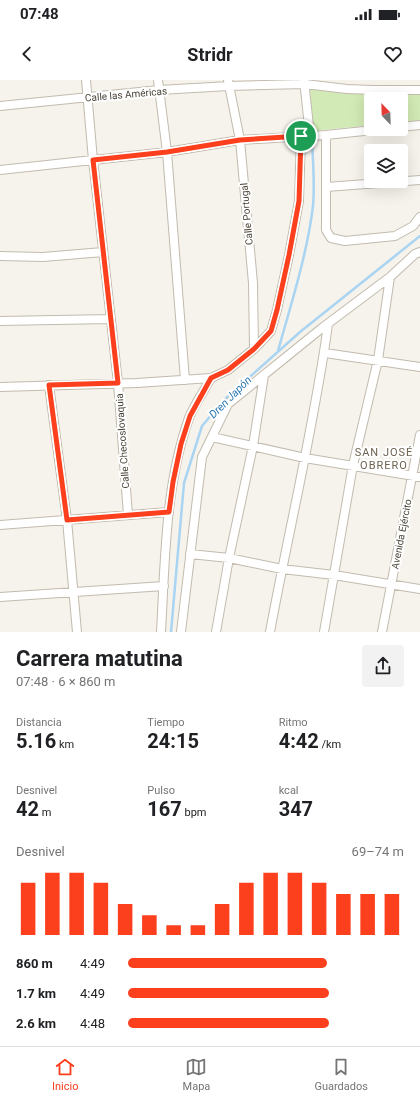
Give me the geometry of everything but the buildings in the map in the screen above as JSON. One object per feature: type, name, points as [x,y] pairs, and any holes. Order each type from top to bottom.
[{"type":"street","name":"Calle Checoslovaquia","points":[[86,80],[93,160],[118,383],[128,515]]},
{"type":"street","points":[[158,80],[167,152],[185,380]]},
{"type":"street","name":"Calle las Américas","points":[[0,106],[229,83],[305,82],[348,89],[420,90]]},
{"type":"street","points":[[0,387],[211,378],[228,370],[254,349],[271,331],[289,255],[299,201],[306,136],[305,82]]},
{"type":"street","name":"Calle Portugal","points":[[229,83],[240,140],[252,283],[254,349]]},
{"type":"street","points":[[408,126],[420,125]]},
{"type":"street","points":[[0,170],[167,152],[240,140],[326,135],[364,131]]},
{"type":"street","points":[[326,135],[326,230],[331,238],[345,241],[395,236],[413,226],[420,217]]},
{"type":"street","points":[[326,187],[420,180]]},
{"type":"street","points":[[0,256],[44,257],[103,252]]},
{"type":"street","points":[[181,632],[202,457],[228,404],[420,252]]},
{"type":"street","points":[[324,632],[353,465],[378,360],[390,277]]},
{"type":"street","points":[[0,322],[111,319]]},
{"type":"street","points":[[270,632],[325,353],[328,324]]},
{"type":"street","points":[[325,353],[420,367]]},
{"type":"street","points":[[216,632],[229,558],[253,446],[264,375]]},
{"type":"street","points":[[161,632],[169,512],[173,482],[181,444],[190,416],[211,378]]},
{"type":"street","points":[[49,385],[67,520],[77,632]]},
{"type":"street","name":"Avenida Ejército","points":[[382,632],[391,584],[416,476],[420,435]]},
{"type":"street","points":[[212,437],[305,458],[416,476]]},
{"type":"street","points":[[0,525],[169,512]]},
{"type":"street","points":[[190,554],[229,558],[282,569],[334,575],[420,589]]},
{"type":"street","points":[[0,597],[164,586]]},
{"type":"green space","points":[[310,89],[347,94],[364,94],[364,126],[313,131]]},
{"type":"green space","points":[[408,94],[420,94],[420,121],[408,122]]},
{"type":"waterway","points":[[278,351],[307,243],[313,206],[314,174],[312,141]]},
{"type":"waterway","name":"Dren Japón","points":[[171,632],[184,483],[202,426],[224,400],[300,332],[420,236]]},
{"type":"district","name":"SAN JOSÉ OBRERO","points":[[384,458]]},
{"type":"route","points":[[301,136],[299,201],[289,255],[271,331],[254,349],[228,370],[211,378],[190,416],[181,444],[173,482],[169,512],[67,520],[49,385],[118,383],[93,160],[167,152],[240,140],[301,136]]}]
